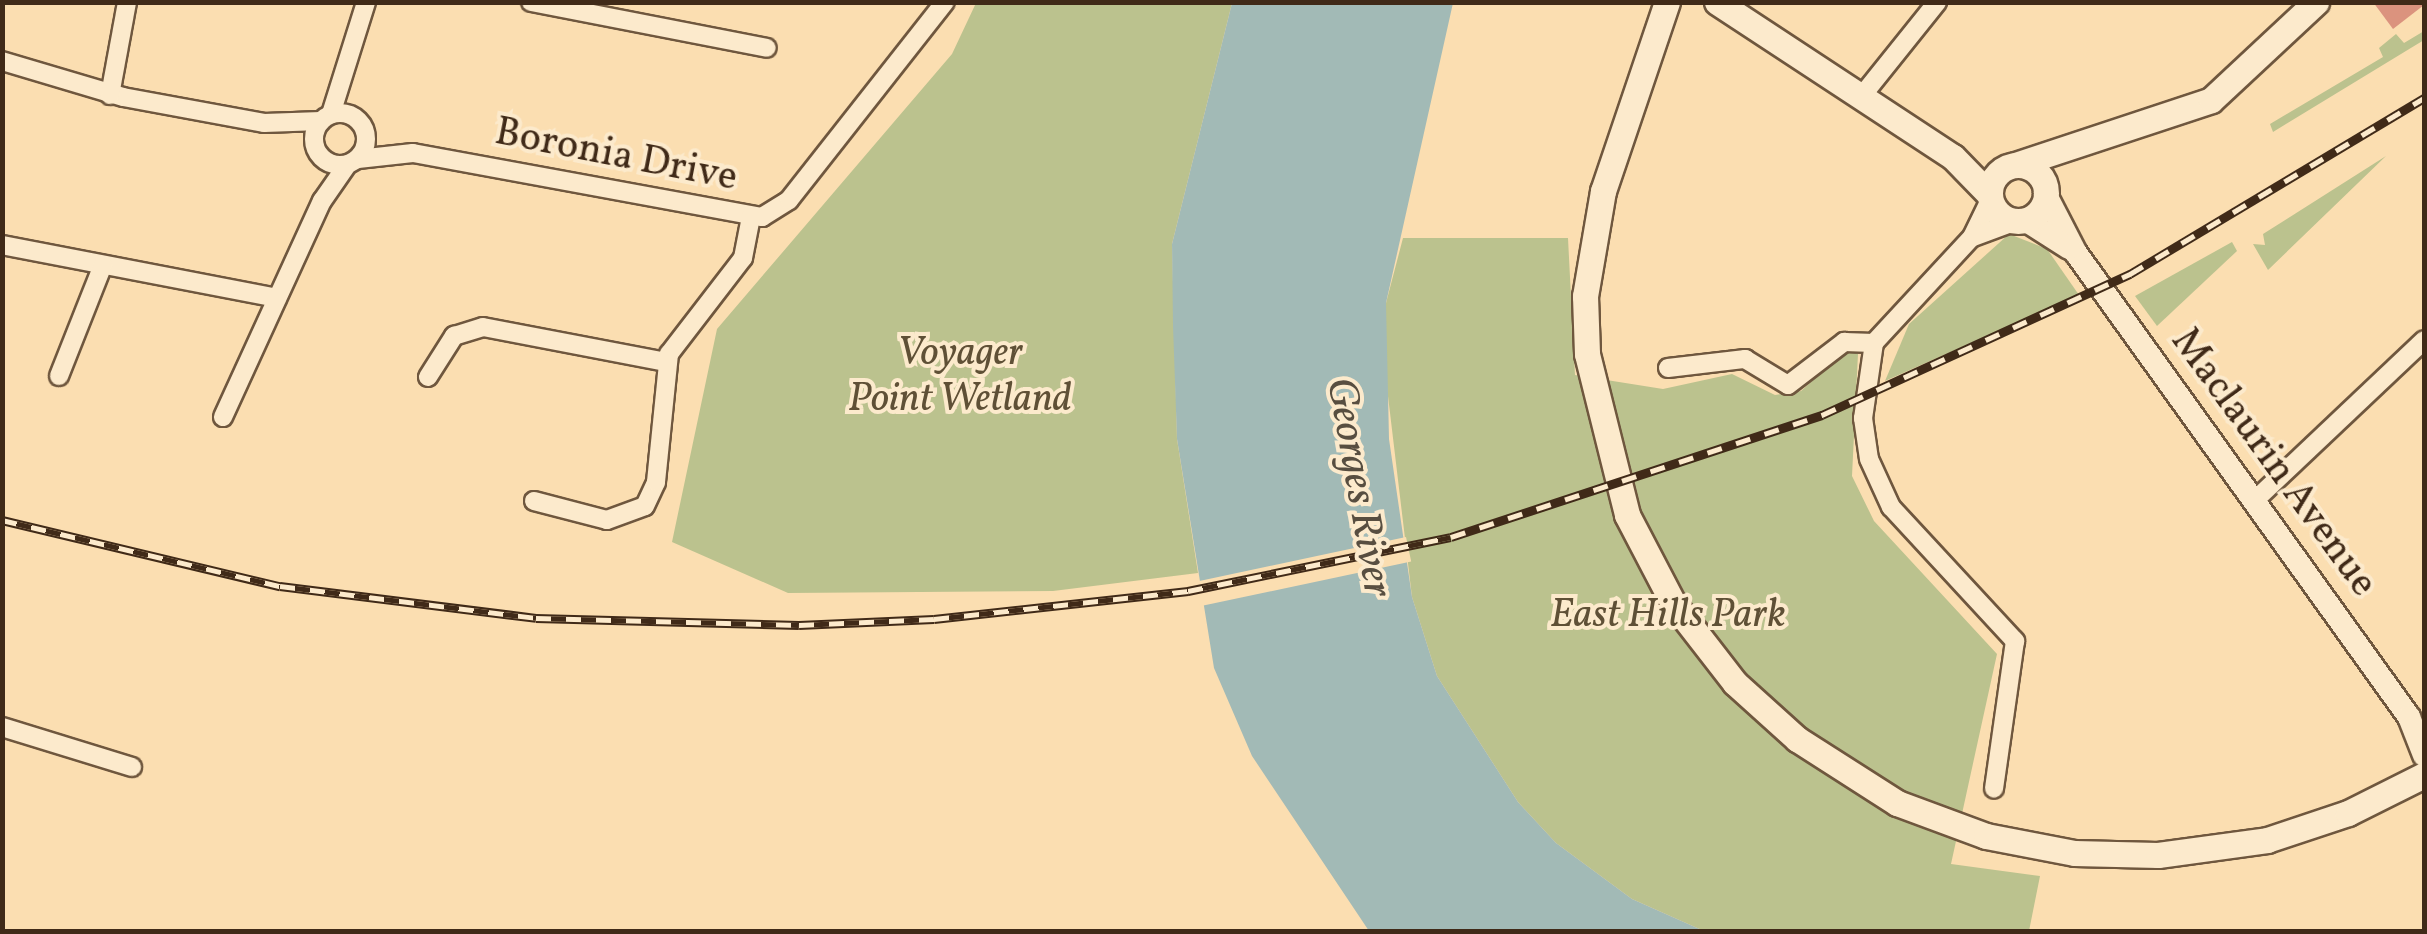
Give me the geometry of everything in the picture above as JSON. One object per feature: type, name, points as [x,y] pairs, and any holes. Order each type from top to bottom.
[{"type":"main road","points":[[1667,2],[1612,154],[1590,273],[1586,336],[1614,482],[1685,620],[1780,726],[1897,803],[2040,848],[2158,855],[2298,832],[2424,775]]},
{"type":"main road","points":[[1717,2],[1953,156],[1990,197],[2020,220],[2072,153],[2106,137]]},
{"type":"main road","points":[[1990,197],[2010,166],[2211,100],[2316,2]]},
{"type":"main road","points":[[1953,156],[2033,170],[2045,189]]},
{"type":"street","points":[[110,94],[127,2]]},
{"type":"street","points":[[322,201],[319,153],[326,118],[353,62],[366,2]]},
{"type":"street","points":[[531,2],[767,48]]},
{"type":"street","name":"Boronia Drive","points":[[326,118],[361,124],[413,152],[751,217],[789,200],[945,2]]},
{"type":"street","points":[[1861,97],[1938,2]]},
{"type":"street","points":[[2,60],[110,94],[264,123],[326,118]]},
{"type":"street","points":[[224,417],[322,201],[352,162],[361,124],[353,62]]},
{"type":"street","points":[[264,123],[319,153]]},
{"type":"street","name":"Boronia Drive","points":[[319,153],[352,162],[413,152]]},
{"type":"street","name":"Maclaurin Avenue","points":[[2045,189],[2076,253],[2417,724],[2424,755]]},
{"type":"street","points":[[1990,197],[1972,237],[1874,343],[1864,438],[1880,489],[2015,641],[1994,789]]},
{"type":"street","points":[[534,501],[608,520],[646,506],[656,482],[668,362],[747,251],[751,217]]},
{"type":"street","points":[[1972,237],[2020,220]]},
{"type":"street","name":"Maclaurin Avenue","points":[[2020,220],[2076,253]]},
{"type":"street","points":[[2,245],[278,298]]},
{"type":"street","points":[[59,376],[103,266]]},
{"type":"street","points":[[428,377],[454,336],[483,327],[668,362]]},
{"type":"street","points":[[2254,500],[2424,340]]},
{"type":"street","points":[[1668,368],[1738,358],[1778,384],[1794,384],[1844,342],[1874,343]]},
{"type":"street","points":[[2,727],[132,767]]},
{"type":"street","points":[[2424,767],[2424,775]]},
{"type":"green space","name":"Voyager Point Wetland","points":[[976,3],[1232,3],[1172,244],[1177,439],[1198,573],[1053,591],[788,593],[672,542],[717,329],[952,54]]},
{"type":"green space","points":[[2424,31],[2424,40],[2273,132],[2270,124],[2383,57],[2379,48],[2396,34],[2404,43]]},
{"type":"green space","points":[[2386,156],[2268,270],[2253,244],[2265,245],[2263,234]]},
{"type":"green space","points":[[2009,234],[2047,249],[2079,295],[1885,381],[1909,324]]},
{"type":"green space","name":"East Hills Park","points":[[1403,238],[1568,238],[1575,375],[1663,389],[1732,374],[1775,395],[1801,391],[1847,349],[1858,354],[1852,476],[1874,521],[1997,654],[1951,864],[2040,876],[2029,931],[1704,931],[1632,899],[1556,843],[1518,802],[1437,676],[1412,597],[1385,371],[1386,303]]},
{"type":"green space","points":[[2232,242],[2237,251],[2157,326],[2135,296]]},
{"type":"water","name":"Georges River","points":[[1232,3],[1453,3],[1386,303],[1389,439],[1412,597],[1437,676],[1518,802],[1556,843],[1632,899],[1704,931],[1369,931],[1252,756],[1214,668],[1177,439],[1173,326],[1172,244]]},
{"type":"pier","points":[[1406,537],[1411,561],[1200,606],[1195,582]]},
{"type":"building","points":[[2373,2],[2424,2],[2424,5],[2393,29]]},
{"type":"railway","points":[[2,520],[280,586],[536,618],[799,625],[934,619],[1188,591],[1451,537],[1822,415],[2130,274],[2424,98]]}]
